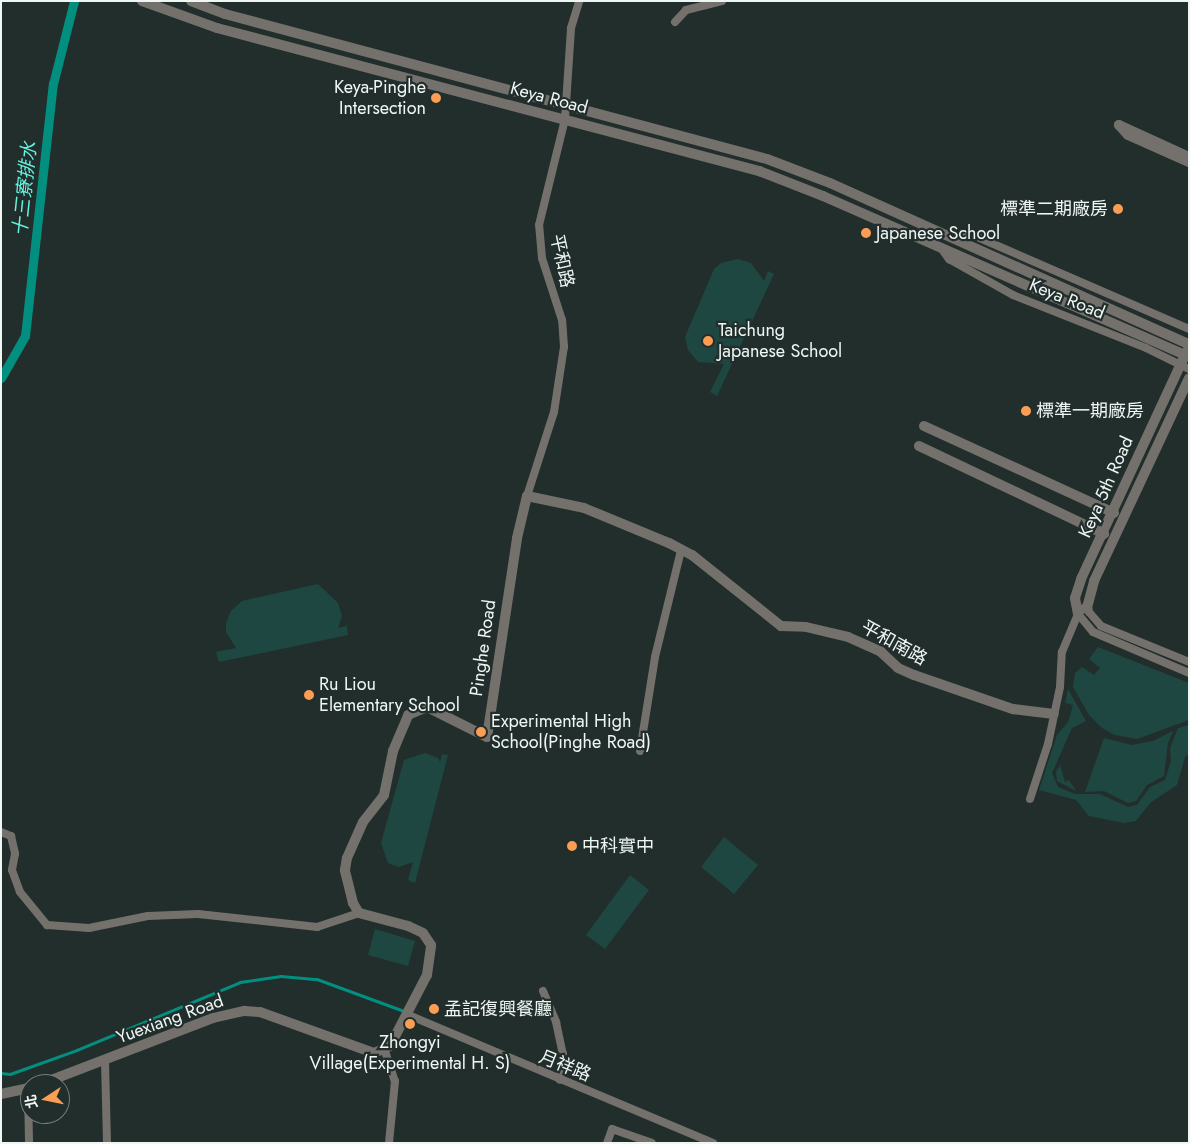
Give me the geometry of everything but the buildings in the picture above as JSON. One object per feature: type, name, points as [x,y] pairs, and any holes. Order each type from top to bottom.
[{"type":"street","name":"Keya Road","points":[[142,1],[216,28],[759,171],[940,248],[1186,359]]},
{"type":"street","name":"Keya Road","points":[[191,1],[225,14],[767,158],[948,236],[1189,344]]},
{"type":"street","name":"平和路","points":[[527,496],[554,412],[564,346],[562,320],[542,258],[539,225],[565,119],[571,28],[579,1]]},
{"type":"street","points":[[675,22],[686,10],[722,1]]},
{"type":"street","points":[[1189,157],[1144,138],[1120,125],[1128,135],[1189,162]]},
{"type":"street","name":"Keya Road","points":[[948,236],[975,236],[1189,329]]},
{"type":"street","name":"Keya 5th Road","points":[[1078,614],[1075,598],[1081,579],[1186,359]]},
{"type":"street","name":"Keya 5th Road","points":[[1088,604],[1094,581],[1189,378]]},
{"type":"street","points":[[924,426],[1114,513]]},
{"type":"street","points":[[918,446],[1104,534]]},
{"type":"street","name":"平和南路","points":[[527,496],[584,508],[681,550],[781,626],[806,628],[848,637],[881,652],[898,668],[914,675],[1013,709],[1054,714]]},
{"type":"street","name":"Pinghe Road","points":[[360,913],[353,903],[345,870],[347,858],[363,822],[384,795],[403,721],[413,711],[428,707],[487,737],[517,538],[527,496]]},
{"type":"street","points":[[640,751],[655,657],[681,550]]},
{"type":"street","points":[[1030,800],[1060,687],[1062,652],[1078,614],[1088,604]]},
{"type":"street","points":[[1088,604],[1089,612],[1100,626],[1189,662]]},
{"type":"street","points":[[1078,614],[1093,632],[1189,673]]},
{"type":"street","points":[[1,832],[11,836],[15,854],[12,870],[20,892],[47,925],[89,928],[148,916],[198,914],[317,927],[360,913],[408,926],[422,933],[431,945],[427,975],[390,1046],[385,1051],[395,1082],[389,1143]]},
{"type":"street","points":[[543,991],[558,1030],[563,1054],[561,1078]]},
{"type":"street","name":"Yuexiang Road","points":[[69,1074],[213,1018],[244,1011],[260,1012],[374,1053],[385,1051]]},
{"type":"street","name":"月祥路","points":[[407,1012],[713,1143]]},
{"type":"street","points":[[105,1061],[107,1143]]},
{"type":"street","points":[[1,1094],[20,1090]]},
{"type":"street","points":[[29,1124],[29,1143]]},
{"type":"street","points":[[607,1143],[612,1129],[652,1143]]},
{"type":"green space","points":[[738,259],[751,263],[764,281],[768,271],[774,274],[717,396],[710,392],[724,364],[698,362],[688,350],[685,337],[714,269],[721,263]]},
{"type":"green space","points":[[318,584],[338,603],[342,616],[338,628],[347,626],[348,635],[219,662],[216,652],[236,648],[226,632],[226,623],[231,611],[242,601]]},
{"type":"green space","points":[[1098,647],[1189,683],[1189,720],[1137,739],[1115,735],[1102,728],[1089,715],[1073,687],[1075,673],[1082,667],[1094,675],[1100,668],[1089,659]]},
{"type":"green space","points":[[1068,689],[1086,721],[1072,728],[1052,773],[1058,787],[1075,794],[1100,794],[1128,807],[1137,805],[1150,787],[1165,780],[1171,761],[1170,748],[1178,728],[1189,725],[1189,754],[1185,757],[1177,785],[1150,803],[1136,821],[1124,823],[1089,816],[1076,800],[1039,790],[1057,735],[1068,722],[1073,705],[1065,703]]},
{"type":"green space","points":[[1173,731],[1168,743],[1164,776],[1147,785],[1136,801],[1128,803],[1104,791],[1085,792],[1104,738],[1132,745],[1153,741]]},
{"type":"green space","points":[[425,753],[438,758],[440,762],[442,754],[448,755],[415,883],[408,880],[413,862],[399,867],[388,863],[381,843],[404,760]]},
{"type":"green space","points":[[1060,765],[1065,782],[1069,780],[1076,791],[1057,781],[1056,772]]},
{"type":"green space","points":[[724,837],[758,865],[734,894],[701,867]]},
{"type":"green space","points":[[630,875],[649,890],[605,949],[586,935]]},
{"type":"green space","points":[[375,929],[415,941],[408,966],[368,955]]},
{"type":"waterway","name":"十三寮排水","points":[[1,378],[25,336],[53,84],[74,1]]},
{"type":"waterway","points":[[1,1073],[10,1074],[77,1050],[240,982],[281,976],[317,979],[404,1011]]},
{"type":"place","name":"Keya-Pinghe Intersection","points":[[436,98]]},
{"type":"place","name":"標準二期廠房","points":[[1118,209]]},
{"type":"place","name":"Japanese School","points":[[866,233]]},
{"type":"place","name":"Taichung Japanese School","points":[[708,341]]},
{"type":"place","name":"標準一期廠房","points":[[1026,411]]},
{"type":"place","name":"Ru Liou Elementary School","points":[[309,695]]},
{"type":"place","name":"Experimental High School(Pinghe Road)","points":[[481,732]]},
{"type":"place","name":"中科實中","points":[[572,846]]},
{"type":"place","name":"孟記復興餐廳","points":[[434,1009]]},
{"type":"place","name":"Zhongyi Village(Experimental H. S)","points":[[410,1024]]}]
